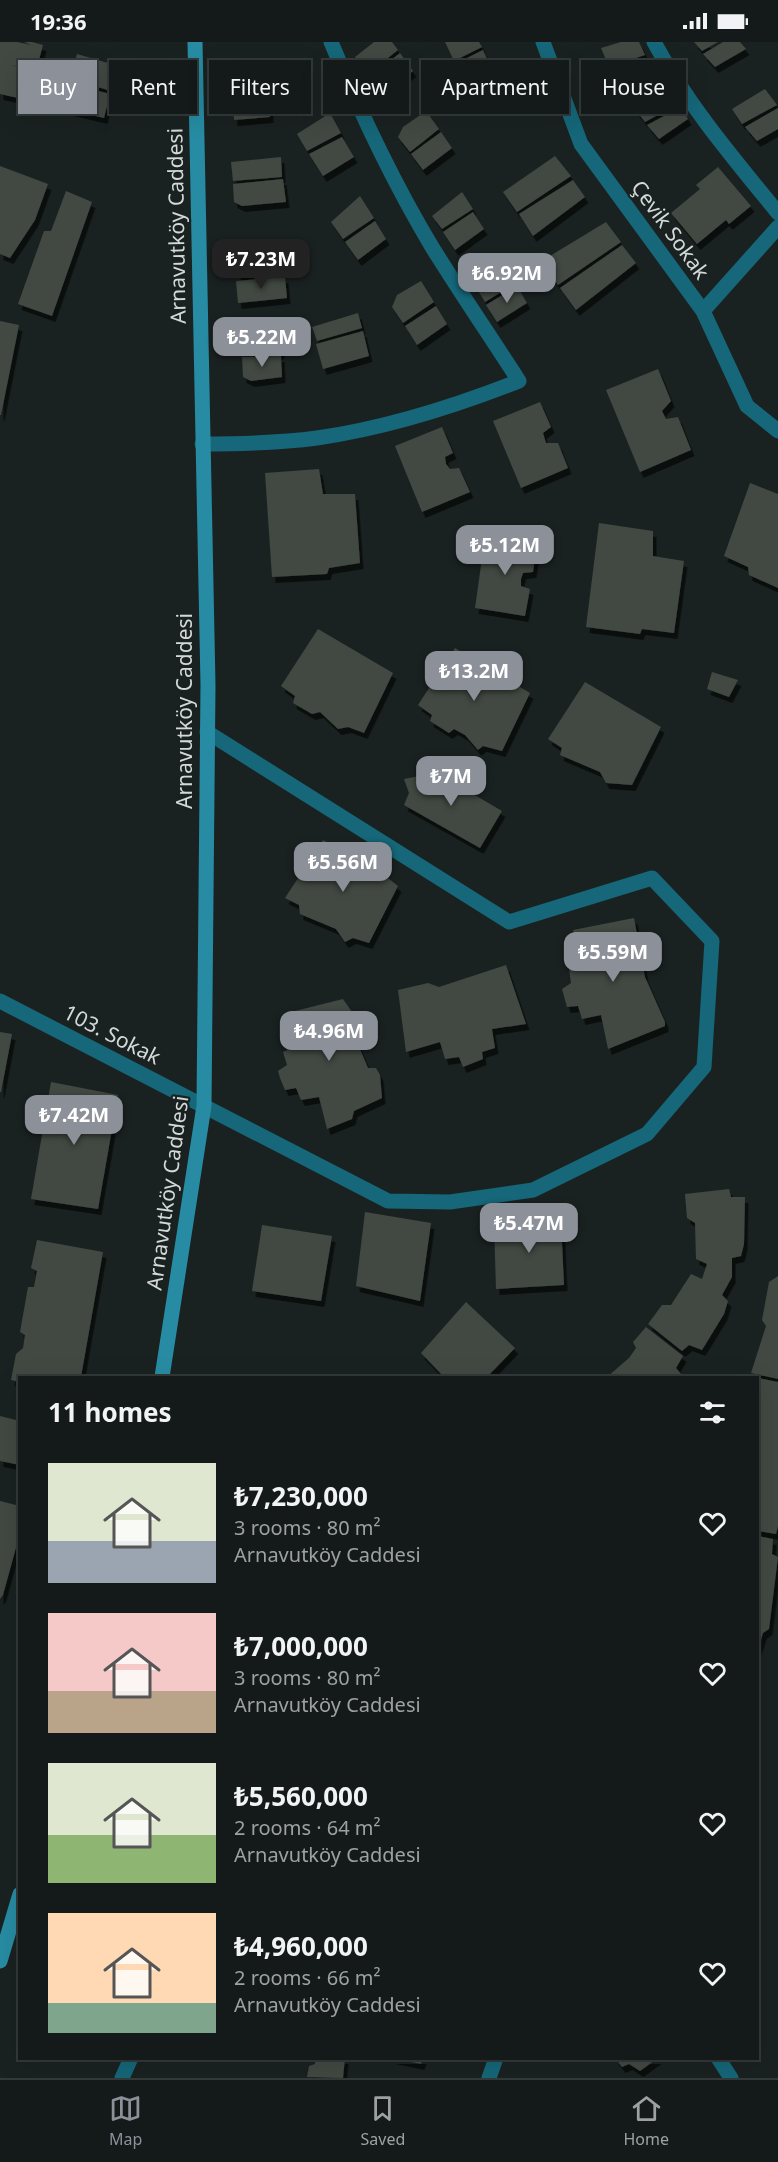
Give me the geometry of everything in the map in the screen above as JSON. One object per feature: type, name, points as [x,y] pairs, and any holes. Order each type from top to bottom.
[{"type":"street","name":"Arnavutköy Caddesi","points":[[162,1376],[204,1106],[207,732],[195,42]]},
{"type":"street","points":[[202,444],[259,443],[316,438],[371,429],[422,416],[519,381],[432,247],[402,193],[364,118],[331,42]]},
{"type":"street","name":"Çevik Sokak","points":[[543,42],[581,144],[703,311],[747,406],[778,431]]},
{"type":"street","points":[[654,42],[664,62],[720,142],[778,213]]},
{"type":"street","points":[[703,311],[778,227]]},
{"type":"street","name":"103. Sokak","points":[[0,1001],[388,1201],[450,1202],[533,1190],[648,1134],[704,1067],[712,941],[652,878],[509,922],[207,732]]},
{"type":"street","points":[[0,1961],[18,1901]]},
{"type":"street","points":[[122,2078],[130,2060]]},
{"type":"street","points":[[489,2078],[495,2060]]},
{"type":"street","points":[[719,2060],[731,2078]]},
{"type":"building","points":[[0,42],[31,45],[24,42],[32,42],[43,45],[39,60],[18,60],[18,66],[12,65],[18,67],[18,98],[0,94]]},
{"type":"building","points":[[374,42],[392,42],[398,50],[386,60],[357,60],[355,57]]},
{"type":"building","points":[[445,42],[479,42],[482,47],[456,60],[454,60]]},
{"type":"building","points":[[621,42],[639,42],[645,55],[630,60],[606,60],[601,48]]},
{"type":"building","points":[[694,42],[718,42],[702,51]]},
{"type":"building","points":[[723,42],[740,42],[746,49],[715,67],[703,54]]},
{"type":"building","points":[[483,50],[487,60],[463,60]]},
{"type":"building","points":[[400,53],[405,60],[391,60]]},
{"type":"building","points":[[77,54],[109,63],[109,90],[97,87],[97,60],[75,60]]},
{"type":"building","points":[[765,89],[777,105],[742,124],[732,109]]},
{"type":"building","points":[[97,91],[109,94],[104,118],[87,114],[97,114]]},
{"type":"building","points":[[778,108],[778,129],[757,141],[745,127]]},
{"type":"building","points":[[234,114],[270,114],[270,117],[234,120]]},
{"type":"building","points":[[328,114],[341,133],[307,151],[297,134]]},
{"type":"building","points":[[422,114],[428,114],[439,129],[410,152],[398,137],[403,127]]},
{"type":"building","points":[[639,114],[660,114],[645,122]]},
{"type":"building","points":[[668,114],[685,114],[688,119],[659,139],[647,125]]},
{"type":"building","points":[[441,132],[452,148],[423,170],[411,154]]},
{"type":"building","points":[[342,137],[354,157],[323,176],[309,154]]},
{"type":"building","points":[[555,156],[571,176],[517,212],[503,192]]},
{"type":"building","points":[[281,157],[282,177],[233,181],[231,162]]},
{"type":"building","points":[[0,166],[48,184],[35,220],[10,258],[0,254]]},
{"type":"building","points":[[718,167],[751,206],[729,224],[726,220],[697,244],[671,213],[700,189],[696,185]]},
{"type":"building","points":[[283,179],[286,202],[242,206],[234,202],[233,184]]},
{"type":"building","points":[[573,180],[585,197],[533,236],[519,214]]},
{"type":"building","points":[[66,191],[92,202],[52,316],[18,304],[44,231],[51,231]]},
{"type":"building","points":[[462,192],[473,209],[442,229],[432,216]]},
{"type":"building","points":[[360,196],[374,218],[343,239],[331,222]]},
{"type":"building","points":[[473,212],[484,229],[455,250],[443,232]]},
{"type":"building","points":[[375,221],[386,239],[358,260],[345,242]]},
{"type":"building","points":[[606,222],[621,242],[558,285],[540,262]]},
{"type":"building","points":[[622,245],[636,263],[576,310],[560,288]]},
{"type":"building","points":[[282,254],[285,272],[238,278],[236,263],[244,257]]},
{"type":"building","points":[[506,264],[516,283],[485,302],[477,289],[481,279]]},
{"type":"building","points":[[285,277],[287,298],[238,303],[236,281]]},
{"type":"building","points":[[421,281],[434,302],[403,323],[392,307],[397,295]]},
{"type":"building","points":[[517,286],[527,303],[497,322],[486,305]]},
{"type":"building","points":[[436,306],[447,324],[417,345],[405,326]]},
{"type":"building","points":[[358,313],[362,328],[317,341],[312,327]]},
{"type":"building","points":[[0,321],[19,325],[1,415],[0,415]]},
{"type":"building","points":[[282,329],[280,354],[242,354],[241,337],[250,330]]},
{"type":"building","points":[[363,331],[369,356],[323,369],[316,344]]},
{"type":"building","points":[[281,356],[282,377],[251,381],[243,377],[242,357]]},
{"type":"building","points":[[658,369],[671,401],[662,411],[666,419],[678,417],[691,450],[640,472],[606,390]]},
{"type":"building","points":[[540,402],[551,427],[543,433],[546,443],[558,443],[568,468],[521,488],[493,421]]},
{"type":"building","points":[[442,427],[453,453],[445,457],[446,464],[450,469],[459,468],[470,492],[422,512],[395,446]]},
{"type":"building","points":[[319,469],[323,494],[355,494],[360,563],[329,568],[327,574],[272,577],[265,473]]},
{"type":"building","points":[[750,483],[778,494],[778,588],[749,575],[748,567],[724,556]]},
{"type":"building","points":[[599,523],[653,531],[653,556],[684,561],[674,633],[642,629],[640,634],[586,627]]},
{"type":"building","points":[[485,537],[537,544],[533,572],[523,573],[521,579],[521,586],[530,589],[525,616],[475,608]]},
{"type":"building","points":[[318,629],[393,673],[364,733],[348,727],[338,729],[320,712],[312,714],[293,703],[295,696],[281,686]]},
{"type":"building","points":[[455,648],[530,693],[502,751],[483,746],[478,750],[465,735],[454,729],[449,733],[430,721],[432,715],[418,705]]},
{"type":"building","points":[[712,672],[738,680],[729,697],[707,689]]},
{"type":"building","points":[[585,682],[661,727],[632,785],[606,783],[600,772],[560,755],[562,748],[548,739]]},
{"type":"building","points":[[427,767],[502,811],[480,848],[404,805],[409,793],[404,779],[419,776]]},
{"type":"building","points":[[323,840],[369,863],[398,886],[369,943],[353,938],[345,942],[336,929],[300,914],[299,905],[285,898]]},
{"type":"building","points":[[634,918],[645,977],[665,1026],[608,1049],[601,1015],[582,1019],[578,1006],[567,1007],[562,989],[571,983],[569,969],[585,963],[573,930]]},
{"type":"building","points":[[506,965],[526,1024],[492,1029],[495,1048],[482,1052],[483,1059],[463,1067],[459,1057],[445,1059],[440,1042],[406,1052],[398,990],[428,983],[439,987]]},
{"type":"building","points":[[343,999],[359,1022],[352,1030],[368,1068],[376,1068],[380,1075],[382,1098],[354,1111],[352,1119],[327,1129],[319,1097],[301,1100],[296,1088],[285,1090],[280,1078],[278,1071],[287,1065],[283,1052],[298,1045],[283,1014]]},
{"type":"building","points":[[0,1032],[12,1034],[1,1092],[0,1092]]},
{"type":"building","points":[[51,1082],[118,1095],[98,1209],[31,1199]]},
{"type":"building","points":[[729,1189],[731,1197],[745,1197],[744,1244],[741,1256],[732,1258],[732,1277],[722,1295],[728,1301],[724,1314],[702,1350],[689,1345],[682,1351],[648,1324],[662,1305],[671,1305],[691,1274],[702,1279],[707,1264],[696,1259],[695,1223],[687,1218],[685,1194]]},
{"type":"building","points":[[365,1212],[431,1223],[420,1301],[356,1286]]},
{"type":"building","points":[[561,1220],[564,1285],[496,1289],[494,1223]]},
{"type":"building","points":[[262,1225],[332,1236],[321,1301],[252,1291]]},
{"type":"building","points":[[37,1240],[103,1252],[81,1376],[18,1376],[18,1382],[11,1380],[16,1354],[23,1348],[25,1335],[20,1332],[28,1287],[34,1287],[37,1271],[31,1268]]},
{"type":"building","points":[[778,1276],[778,1379],[751,1373],[766,1326],[762,1320],[769,1282]]},
{"type":"building","points":[[466,1302],[515,1348],[488,1376],[443,1376],[421,1353]]},
{"type":"building","points":[[646,1327],[683,1356],[676,1368],[681,1374],[680,1376],[608,1376],[629,1358],[636,1348],[633,1342]]},
{"type":"building","points":[[759,1378],[778,1382],[778,1526],[776,1534],[759,1531]]},
{"type":"building","points":[[0,1416],[18,1420],[18,1465],[0,1461]]},
{"type":"building","points":[[0,1501],[18,1506],[18,1540],[0,1599]]},
{"type":"building","points":[[759,1536],[773,1539],[772,1554],[778,1557],[769,1629],[763,1633],[759,1647]]},
{"type":"building","points":[[315,2060],[345,2060],[343,2078],[307,2077],[309,2066],[315,2064]]},
{"type":"building","points":[[402,2060],[422,2060],[421,2064]]},
{"type":"building","points":[[617,2060],[655,2060],[640,2071],[629,2064],[622,2067]]}]
